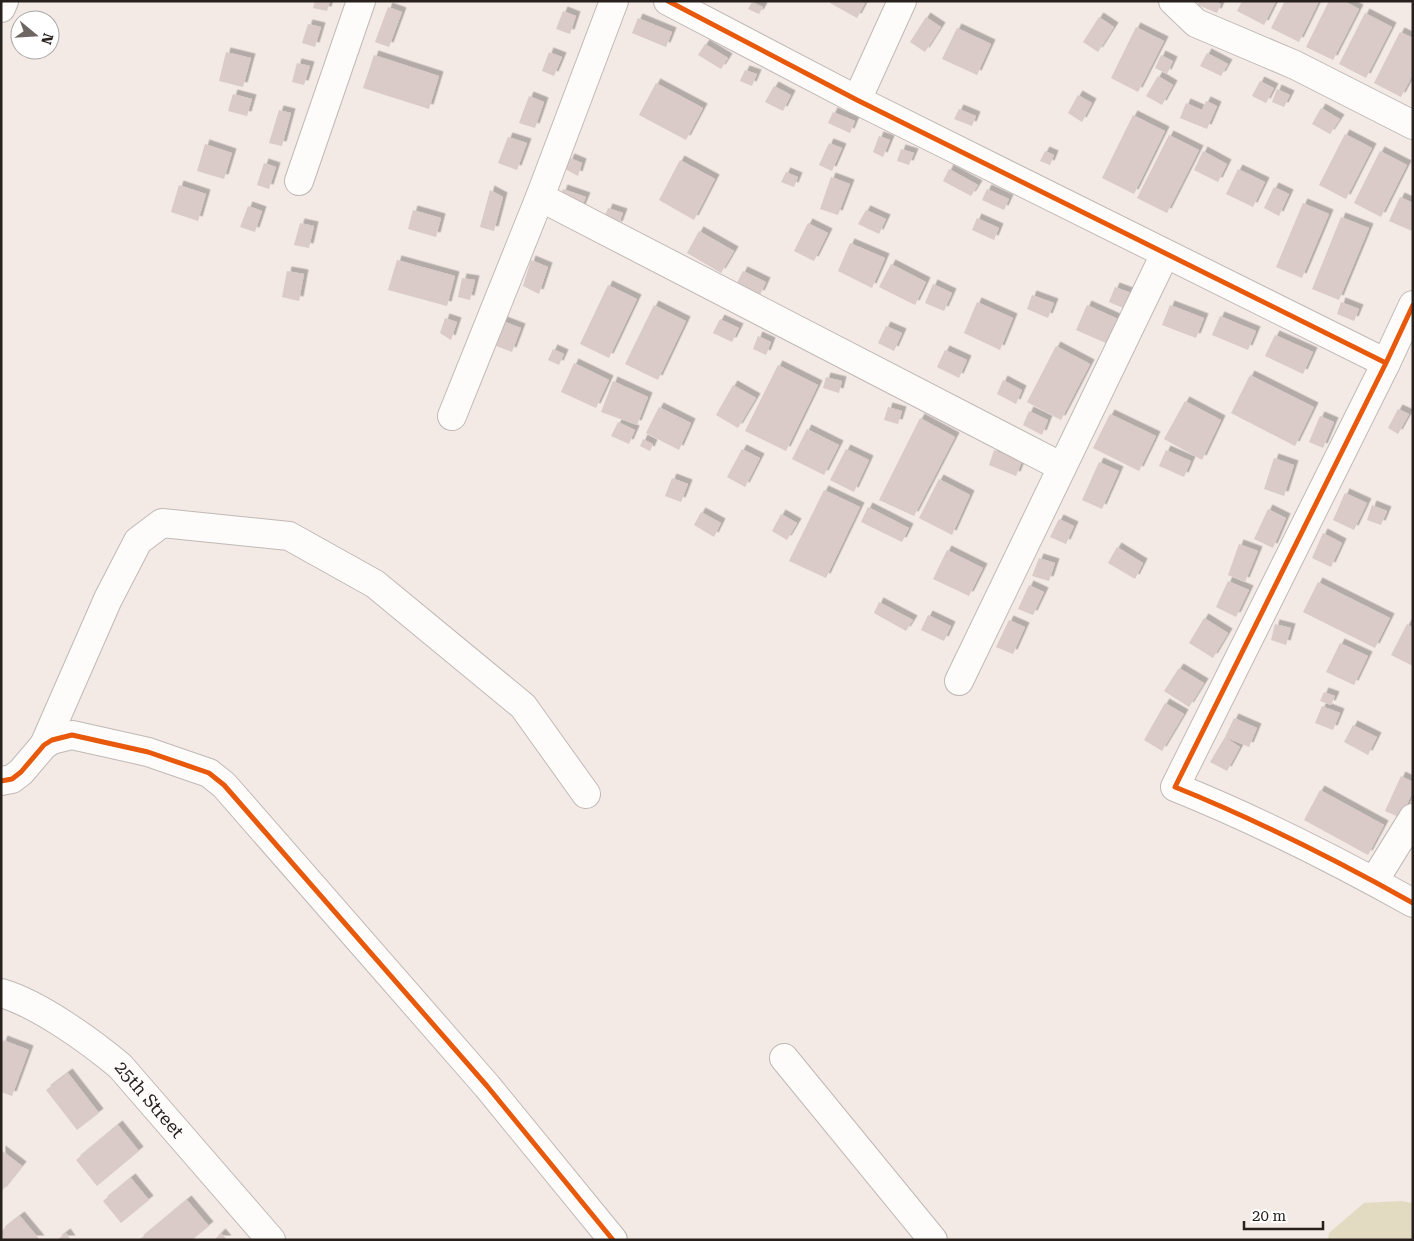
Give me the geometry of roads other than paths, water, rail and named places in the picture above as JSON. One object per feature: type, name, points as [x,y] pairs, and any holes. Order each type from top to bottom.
[{"type":"street","points":[[1,8],[4,1]]},
{"type":"street","points":[[299,181],[361,1]]},
{"type":"street","points":[[452,416],[540,197],[614,1]]},
{"type":"street","points":[[668,1],[857,100],[1386,363]]},
{"type":"street","points":[[857,100],[902,1]]},
{"type":"street","points":[[1173,1],[1196,23],[1295,65],[1413,125]]},
{"type":"street","points":[[540,197],[1062,467]]},
{"type":"street","points":[[959,681],[1165,254]]},
{"type":"street","points":[[1413,305],[1176,787],[1229,809],[1374,881],[1413,903]]},
{"type":"street","points":[[1,781],[12,779],[21,772],[44,745],[108,599],[138,541],[162,524],[289,536],[375,584],[523,706],[586,794]]},
{"type":"street","points":[[44,745],[52,740],[72,735],[148,752],[209,774],[224,785],[487,1086],[613,1240]]},
{"type":"street","points":[[1374,881],[1413,818]]},
{"type":"street","name":"25th Street","points":[[1,993],[16,997],[43,1013],[99,1048],[120,1066],[270,1240]]},
{"type":"street","points":[[784,1058],[933,1240]]}]
